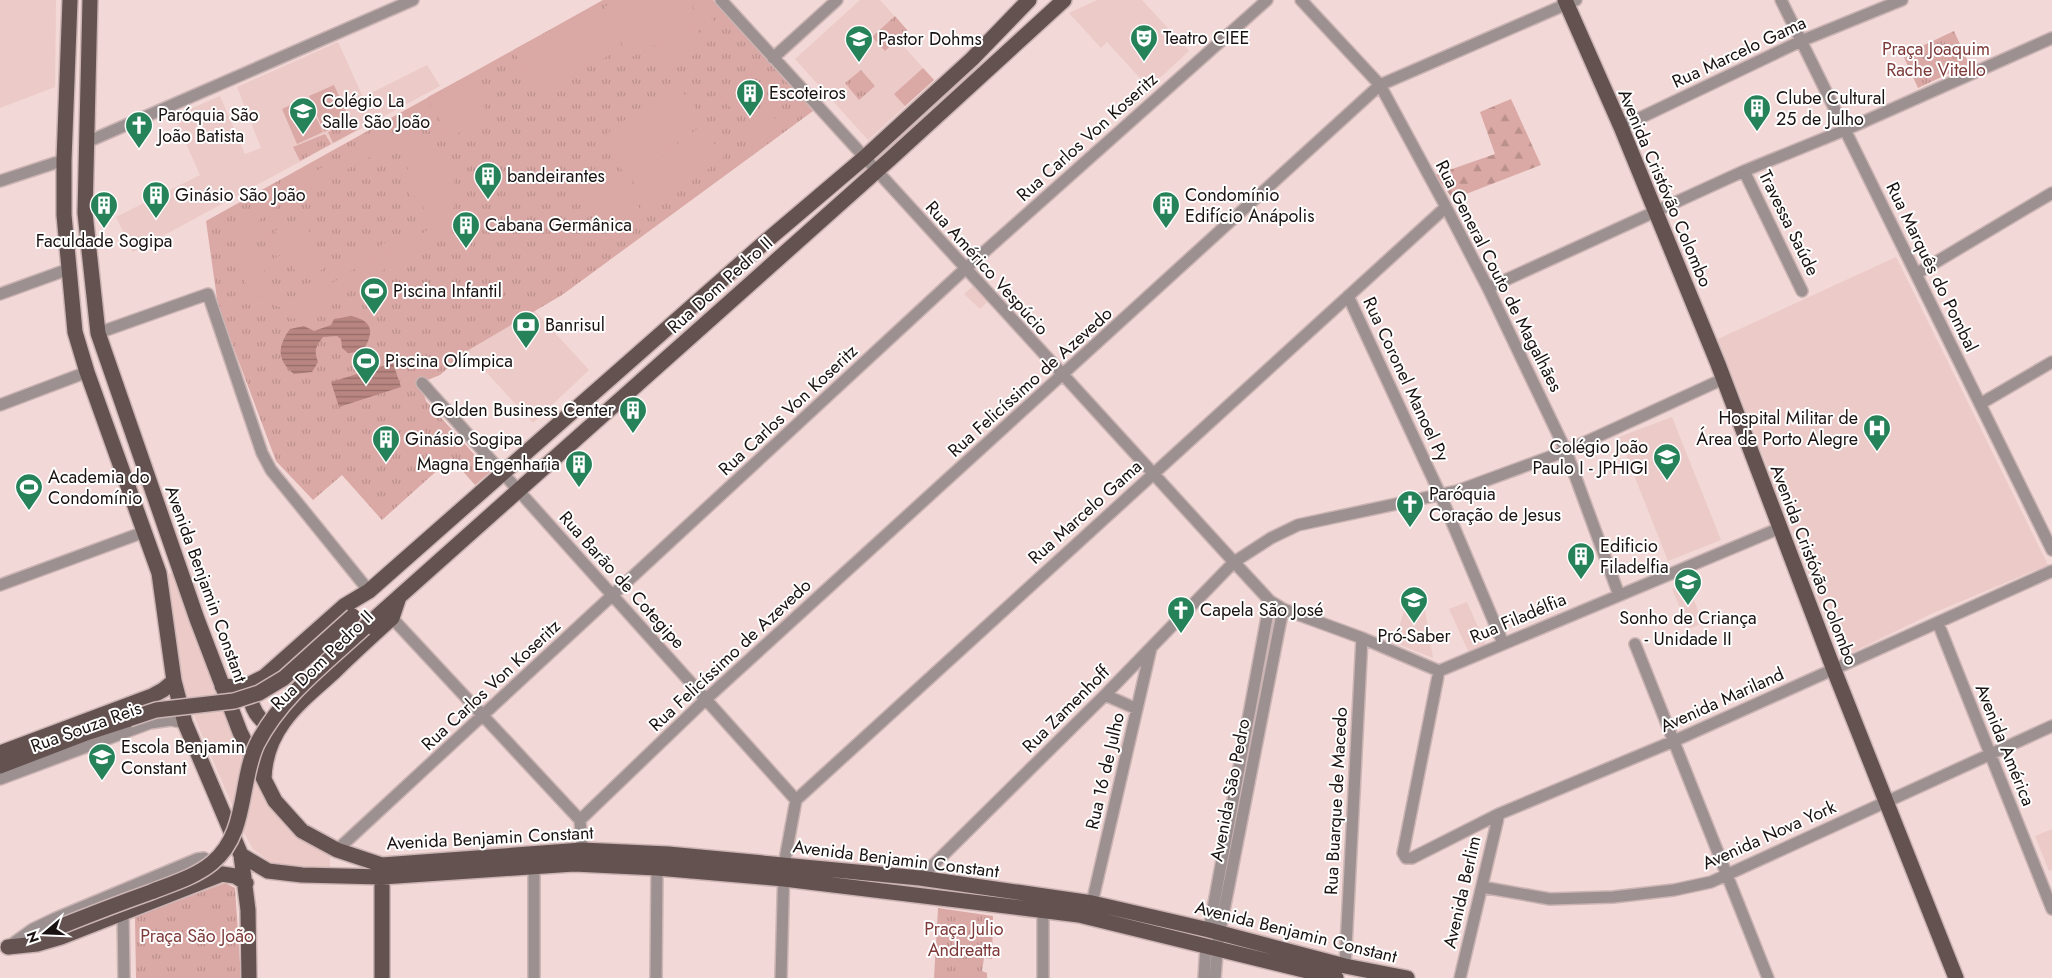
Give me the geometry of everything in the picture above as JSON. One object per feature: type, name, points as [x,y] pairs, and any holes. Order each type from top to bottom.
[{"type":"main road","points":[[70,0],[64,160],[64,215],[75,332],[87,372],[159,573],[174,681],[185,723],[241,855],[248,910],[249,978]]},
{"type":"main road","name":"Avenida Benjamin Constant","points":[[90,0],[85,213],[98,333],[194,610],[240,732],[275,801],[302,831],[382,871],[582,857],[668,854],[1079,915],[1213,939]]},
{"type":"main road","name":"Rua Dom Pedro II","points":[[222,686],[237,687],[256,682],[277,667],[344,606],[369,591],[758,248],[864,158],[972,59],[1029,0]]},
{"type":"main road","name":"Rua Dom Pedro II","points":[[4,948],[190,876],[213,862],[229,842],[243,804],[248,770],[256,746],[272,716],[295,691],[400,595],[876,171],[1064,0]]},
{"type":"main road","name":"Avenida Cristóvão Colombo","points":[[1569,1],[1723,378],[1834,670],[1956,978]]},
{"type":"main road","name":"Rua Dom Pedro II","points":[[0,766],[88,732],[156,710],[234,701],[259,694],[284,678],[353,616],[369,591]]},
{"type":"main road","name":"Rua Dom Pedro II","points":[[264,780],[264,764],[268,749],[292,710],[392,618],[400,595]]},
{"type":"main road","name":"Rua Souza Reis","points":[[0,753],[152,696],[174,681]]},
{"type":"main road","points":[[248,685],[250,702],[255,713],[264,724],[277,732]]},
{"type":"main road","name":"Avenida Benjamin Constant","points":[[241,855],[257,866],[283,874],[534,867],[582,857],[657,868],[920,878],[1092,903],[1213,939],[1340,972],[1407,978]]},
{"type":"main road","points":[[382,871],[382,978]]},
{"type":"main road","points":[[4,948],[37,944],[222,874],[235,876],[246,883]]},
{"type":"street","points":[[87,142],[413,0]]},
{"type":"street","name":"Rua Américo Vespúcio","points":[[721,0],[1062,376],[1154,473],[1270,601]]},
{"type":"street","points":[[773,58],[837,0]]},
{"type":"street","name":"Rua Carlos Von Koseritz","points":[[337,850],[965,269],[1267,0]]},
{"type":"street","name":"Rua General Couto de Magalhães","points":[[1301,0],[1380,85],[1446,207],[1488,288],[1566,451],[1619,595]]},
{"type":"street","name":"Rua Marquês do Pombal","points":[[1781,0],[2052,550]]},
{"type":"street","name":"Rua Marcelo Gama","points":[[1621,127],[1801,41],[1902,0]]},
{"type":"street","name":"Rua Felicíssimo de Azevedo","points":[[580,820],[705,700],[1380,85],[1569,1]]},
{"type":"street","points":[[1488,288],[1744,170],[1845,130],[2052,38]]},
{"type":"street","points":[[0,181],[64,160]]},
{"type":"street","name":"Travessa Saúde","points":[[1744,170],[1802,291]]},
{"type":"street","points":[[1916,274],[2052,193]]},
{"type":"street","name":"Rua Marcelo Gama","points":[[796,800],[1446,207]]},
{"type":"street","points":[[0,294],[69,270]]},
{"type":"street","points":[[98,333],[208,294],[262,453],[271,470],[369,591]]},
{"type":"street","name":"Rua Coronel Manoel Py","points":[[1348,296],[1440,494],[1503,643]]},
{"type":"street","points":[[1980,404],[2052,362]]},
{"type":"street","points":[[0,405],[87,372]]},
{"type":"street","name":"Rua Zamenhoff","points":[[920,878],[1105,695],[1234,562],[1271,538],[1298,525],[1457,491],[1566,451],[1723,378]]},
{"type":"street","name":"Rua Barão de Cotegipe","points":[[422,383],[796,800]]},
{"type":"street","name":"Rua Filadélfia","points":[[1439,671],[1780,528]]},
{"type":"street","points":[[0,585],[144,532]]},
{"type":"street","name":"Avenida Mariland","points":[[1439,671],[1403,853],[1406,858],[1412,858],[1499,814],[1834,670],[2052,571]]},
{"type":"street","points":[[1270,601],[1283,609],[1362,638],[1439,671]]},
{"type":"street","name":"Avenida São Pedro","points":[[1204,978],[1232,838],[1234,794],[1270,601]]},
{"type":"street","name":"Avenida São Pedro","points":[[1232,838],[1246,796],[1283,609]]},
{"type":"street","points":[[392,618],[580,820],[582,857]]},
{"type":"street","name":"Avenida América","points":[[1938,623],[2052,909]]},
{"type":"street","name":"Rua Buarque de Macedo","points":[[1340,972],[1362,638]]},
{"type":"street","points":[[1635,644],[1768,978]]},
{"type":"street","name":"Rua 16 de Julho","points":[[1092,903],[1151,646]]},
{"type":"street","points":[[1259,662],[1272,664]]},
{"type":"street","points":[[1105,695],[1137,710]]},
{"type":"street","points":[[1251,705],[1263,708]]},
{"type":"street","name":"Rua Souza Reis","points":[[0,778],[150,723],[171,720],[185,723]]},
{"type":"street","name":"Avenida Nova York","points":[[1482,887],[1550,899],[1613,898],[1674,890],[1711,882],[2052,726]]},
{"type":"street","points":[[1242,752],[1254,755]]},
{"type":"street","points":[[1234,794],[1246,796]]},
{"type":"street","points":[[781,978],[784,872],[796,800]]},
{"type":"street","name":"Avenida Berlim","points":[[1460,978],[1499,814]]},
{"type":"street","points":[[4,948],[33,929],[56,918],[197,859],[204,858],[222,874]]},
{"type":"street","points":[[534,867],[534,978]]},
{"type":"street","points":[[656,978],[657,868]]},
{"type":"street","points":[[1043,910],[1043,978]]},
{"type":"street","points":[[123,912],[124,978]]},
{"type":"street","name":"Avenida São Pedro","points":[[1213,939],[1215,978]]},
{"type":"shaded area","points":[[0,0],[56,0],[55,87],[0,108]]},
{"type":"shaded area","name":"Pastor Dohms","points":[[860,0],[880,0],[907,30],[897,39],[934,80],[868,140],[795,59]]},
{"type":"shaded area","points":[[1097,0],[1142,0],[1189,51],[1149,88],[1107,42],[1101,48],[1069,13]]},
{"type":"shaded area","name":"Colégio La Salle São João","points":[[338,42],[363,97],[427,65],[440,86],[133,252],[116,217],[200,175],[174,116],[220,96],[245,154],[261,148],[237,87]]},
{"type":"shaded area","name":"Hospital Militar de Área de Porto Alegre","points":[[1896,257],[2048,565],[1931,614],[1841,658],[1718,339]]},
{"type":"shaded area","points":[[973,286],[987,302],[980,309],[964,294]]},
{"type":"shaded area","points":[[535,311],[589,370],[533,423],[467,351]]},
{"type":"shaded area","points":[[351,316],[364,321],[370,329],[369,339],[363,351],[348,353],[342,348],[341,339],[337,336],[323,337],[316,349],[318,362],[312,372],[294,374],[284,364],[281,347],[290,329],[304,326],[314,331],[331,325],[334,319]]},
{"type":"shaded area","name":"Piscina Olímpica","points":[[393,363],[401,387],[339,407],[331,382]]},
{"type":"shaded area","name":"Colégio João Paulo I - JPHIGI","points":[[1672,417],[1721,540],[1668,561],[1619,437]]},
{"type":"shaded area","points":[[175,572],[237,740],[268,805],[296,835],[330,856],[330,869],[278,868],[253,849],[244,833],[182,688],[165,575]]},
{"type":"shaded area","name":"Sonho de Criança - Unidade II","points":[[1687,583],[1703,623],[1689,629],[1672,589]]},
{"type":"shaded area","name":"Pró-Saber","points":[[1407,599],[1424,605],[1433,658],[1395,643]]},
{"type":"shaded area","points":[[1467,602],[1486,645],[1469,653],[1449,609]]},
{"type":"shaded area","points":[[2052,829],[2052,870],[2049,871],[2035,836]]},
{"type":"green space","points":[[603,0],[713,0],[813,111],[562,295],[467,351],[440,375],[420,383],[426,401],[490,472],[475,485],[451,458],[382,520],[342,475],[313,500],[276,461],[218,306],[206,221]]},
{"type":"green space","points":[[618,0],[686,0],[698,24],[629,58],[604,7]]},
{"type":"green space","points":[[703,0],[716,25],[705,31],[692,5]]},
{"type":"green space","points":[[600,4],[623,48],[537,94],[513,50]]},
{"type":"green space","points":[[895,16],[907,30],[885,51],[872,37]]},
{"type":"green space","points":[[696,26],[707,48],[664,71],[652,50]]},
{"type":"green space","name":"Praça Joaquim Rache Vitello","points":[[1954,31],[1969,64],[1918,88],[1903,55]]},
{"type":"green space","points":[[923,68],[934,80],[905,106],[894,94]]},
{"type":"green space","points":[[861,70],[875,86],[859,100],[845,83]]},
{"type":"green space","points":[[746,71],[758,85],[731,108],[719,94]]},
{"type":"green space","points":[[467,76],[489,117],[449,138],[428,97]]},
{"type":"green space","points":[[674,81],[703,118],[627,177],[599,140]]},
{"type":"green space","points":[[334,85],[350,120],[324,132],[309,96]]},
{"type":"green space","points":[[307,97],[323,132],[297,144],[282,109]]},
{"type":"green space","points":[[1511,99],[1541,165],[1453,199],[1435,175],[1495,154],[1480,112]]},
{"type":"green space","points":[[427,100],[447,137],[393,119]]},
{"type":"green space","points":[[769,112],[781,125],[759,146],[747,134]]},
{"type":"green space","points":[[353,121],[357,130],[333,143],[328,132]]},
{"type":"green space","points":[[701,126],[724,157],[654,210],[631,179]]},
{"type":"green space","points":[[325,134],[331,144],[300,161],[293,147]]},
{"type":"green space","points":[[398,136],[416,140],[431,148],[442,158],[450,170],[454,184],[455,199],[451,216],[444,232],[446,236],[292,320],[287,309],[268,302],[253,292],[243,278],[237,262],[236,246],[239,229],[249,213],[263,199],[372,141]],"holes":[[[392,149],[413,153],[403,183],[411,197],[417,195],[432,225],[431,227],[418,237],[311,294],[294,297],[288,296],[282,294],[272,285],[263,271],[279,263],[293,288],[295,287],[282,262],[285,260],[282,255],[279,256],[267,234],[269,232],[266,225],[258,229],[262,236],[265,235],[277,257],[261,265],[252,239],[253,232],[260,219],[277,207],[376,154]]]},
{"type":"green space","points":[[606,161],[646,217],[613,241],[573,185]]},
{"type":"green space","points":[[302,217],[327,267],[300,281],[275,231]]},
{"type":"green space","points":[[402,234],[405,242],[312,292],[308,284]]},
{"type":"green space","name":"Praça São João","points":[[225,883],[235,888],[241,978],[136,978],[135,917]]},
{"type":"green space","name":"Praça Julio Andreatta","points":[[938,908],[993,916],[992,959],[984,958],[982,971],[987,973],[987,978],[934,978]]},
{"type":"green space","points":[[223,911],[226,940],[185,945],[181,917]]},
{"type":"place","name":"Teatro CIEE","points":[[1144,62]]},
{"type":"place","name":"Pastor Dohms","points":[[859,63]]},
{"type":"place","name":"Escoteiros","points":[[750,117]]},
{"type":"place","name":"Clube Cultural 25 de Julho","points":[[1757,132]]},
{"type":"place","name":"Colégio La Salle São João","points":[[303,135]]},
{"type":"place","name":"Paróquia São João Batista","points":[[139,149]]},
{"type":"place","name":"bandeirantes","points":[[488,200]]},
{"type":"place","name":"Ginásio São João","points":[[156,219]]},
{"type":"place","name":"Faculdade Sogipa","points":[[104,229]]},
{"type":"place","name":"Condomínio Edifício Anápolis","points":[[1166,229]]},
{"type":"place","name":"Cabana Germânica","points":[[466,249]]},
{"type":"place","name":"Piscina Infantil","points":[[374,315]]},
{"type":"place","name":"Banrisul","points":[[526,349]]},
{"type":"place","name":"Piscina Olímpica","points":[[366,385]]},
{"type":"place","name":"Golden Business Center","points":[[633,434]]},
{"type":"place","name":"Hospital Militar de Área de Porto Alegre","points":[[1877,452]]},
{"type":"place","name":"Ginásio Sogipa","points":[[386,463]]},
{"type":"place","name":"Colégio João Paulo I - JPHIGI","points":[[1667,481]]},
{"type":"place","name":"Magna Engenharia","points":[[579,488]]},
{"type":"place","name":"Academia do Condomínio","points":[[29,511]]},
{"type":"place","name":"Paróquia Coração de Jesus","points":[[1410,528]]},
{"type":"place","name":"Edificio Filadelfia","points":[[1581,580]]},
{"type":"place","name":"Sonho de Criança - Unidade II","points":[[1688,606]]},
{"type":"place","name":"Pró-Saber","points":[[1414,624]]},
{"type":"place","name":"Capela São José","points":[[1181,634]]},
{"type":"place","name":"Escola Benjamin Constant","points":[[102,781]]}]
